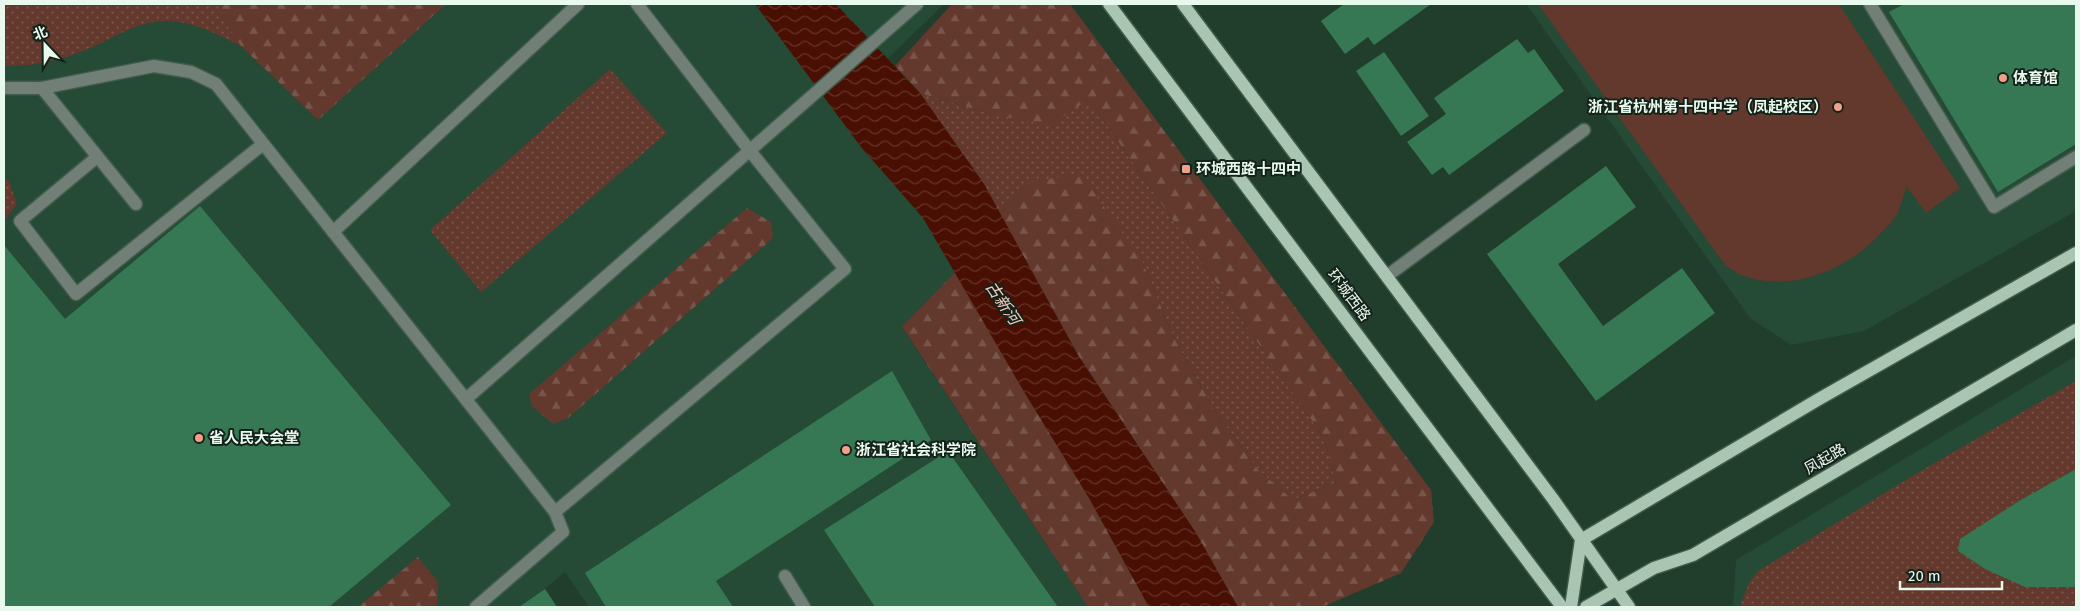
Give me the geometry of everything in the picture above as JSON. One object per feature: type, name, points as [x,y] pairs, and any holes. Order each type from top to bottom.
[{"type":"main road","name":"环城西路","points":[[1109,4],[1562,607]]},
{"type":"main road","points":[[1183,4],[1553,499],[1629,607]]},
{"type":"main road","points":[[1581,540],[1836,389],[2076,253]]},
{"type":"main road","name":"凤起路","points":[[1586,607],[1654,568],[1693,555],[2076,330]]},
{"type":"main road","points":[[1571,607],[1581,540]]},
{"type":"street","points":[[333,232],[578,4]]},
{"type":"street","points":[[555,512],[845,270],[750,151],[637,4]]},
{"type":"street","points":[[466,399],[917,4]]},
{"type":"street","points":[[1870,4],[1994,207],[2076,157]]},
{"type":"street","points":[[4,88],[42,88],[154,66],[191,72],[216,84],[555,512],[563,532],[476,607]]},
{"type":"street","points":[[42,88],[136,204]]},
{"type":"street","points":[[1387,276],[1584,130]]},
{"type":"street","points":[[98,157],[20,221],[76,294],[263,144]]},
{"type":"street","points":[[785,576],[804,607]]},
{"type":"shaded area","points":[[4,4],[944,4],[847,98],[962,241],[945,255],[955,272],[902,328],[1088,607],[589,607],[565,572],[523,607],[4,607]]},
{"type":"shaded area","name":"浙江省杭州第十四中学（凤起校区）","points":[[1526,4],[2076,4],[2076,211],[1864,331],[1791,345],[1750,318]]},
{"type":"shaded area","points":[[2076,356],[2076,607],[1733,607],[1736,560]]},
{"type":"green space","points":[[4,4],[220,4],[223,19],[241,46],[188,24],[169,21],[157,22],[135,27],[94,47],[64,58],[44,63],[4,66]]},
{"type":"green space","points":[[220,4],[446,4],[318,120],[241,46],[223,19]]},
{"type":"green space","points":[[952,4],[1070,4],[1431,490],[1434,522],[1401,573],[1322,607],[1238,607],[1196,533],[1078,355],[1000,214],[1028,183],[1080,173],[1142,261],[1174,338],[1214,410],[1258,470],[1293,500],[1336,483],[1324,438],[1089,99],[1051,125],[991,114],[920,93],[895,66]]},
{"type":"green space","points":[[1538,4],[1839,4],[1960,188],[1926,213],[1907,187],[1896,216],[1887,227],[1852,258],[1835,268],[1798,280],[1778,282],[1759,280],[1741,275],[1725,265]]},
{"type":"green space","points":[[610,69],[667,133],[481,292],[430,230]]},
{"type":"green space","points":[[920,93],[991,114],[1089,99],[1324,438],[1336,483],[1293,500],[1258,470],[1214,410],[1174,338],[1142,261],[1028,183],[1000,214],[984,184]]},
{"type":"green space","points":[[4,178],[9,181],[17,204],[4,221]]},
{"type":"green space","points":[[747,208],[771,222],[773,238],[568,418],[553,424],[532,406],[529,394]]},
{"type":"green space","points":[[955,272],[1023,390],[1089,498],[1149,607],[1088,607],[902,327]]},
{"type":"green space","points":[[2076,381],[2076,607],[1742,607],[1741,604],[1749,583],[1758,571],[1914,475]]},
{"type":"green space","points":[[418,557],[438,582],[437,607],[358,607]]},
{"type":"water","name":"古新河","points":[[755,4],[836,4],[920,93],[984,184],[1078,355],[1196,533],[1238,607],[1149,607],[1089,498],[1023,390],[923,218],[861,147]]},
{"type":"building","points":[[1344,4],[1431,4],[1374,45],[1368,37],[1345,54],[1321,21]]},
{"type":"building","name":"体育馆","points":[[1904,4],[2076,4],[2076,144],[1998,192],[1889,12]]},
{"type":"building","points":[[1517,39],[1528,53],[1534,49],[1564,91],[1449,175],[1443,167],[1432,175],[1407,142],[1446,114],[1434,98]]},
{"type":"building","points":[[1384,52],[1429,116],[1401,136],[1356,71]]},
{"type":"building","points":[[1606,166],[1636,207],[1558,264],[1603,326],[1682,268],[1715,313],[1596,401],[1487,254]]},
{"type":"building","name":"省人民大会堂","points":[[200,206],[451,505],[329,607],[4,607],[4,245],[65,319]]},
{"type":"building","points":[[892,371],[931,440],[716,581],[733,607],[606,607],[585,573]]},
{"type":"building","points":[[948,451],[1058,607],[875,607],[824,530]]},
{"type":"building","points":[[2076,469],[2076,587],[2025,587],[1985,569],[1958,551],[1960,539],[2019,501]]},
{"type":"building","points":[[545,589],[557,607],[519,607]]},
{"type":"place","name":"体育馆","points":[[2003,78]]},
{"type":"place","name":"浙江省杭州第十四中学（凤起校区）","points":[[1838,107]]},
{"type":"place","name":"环城西路十四中","points":[[1186,169]]},
{"type":"place","name":"省人民大会堂","points":[[199,438]]},
{"type":"place","name":"浙江省社会科学院","points":[[846,450]]}]
